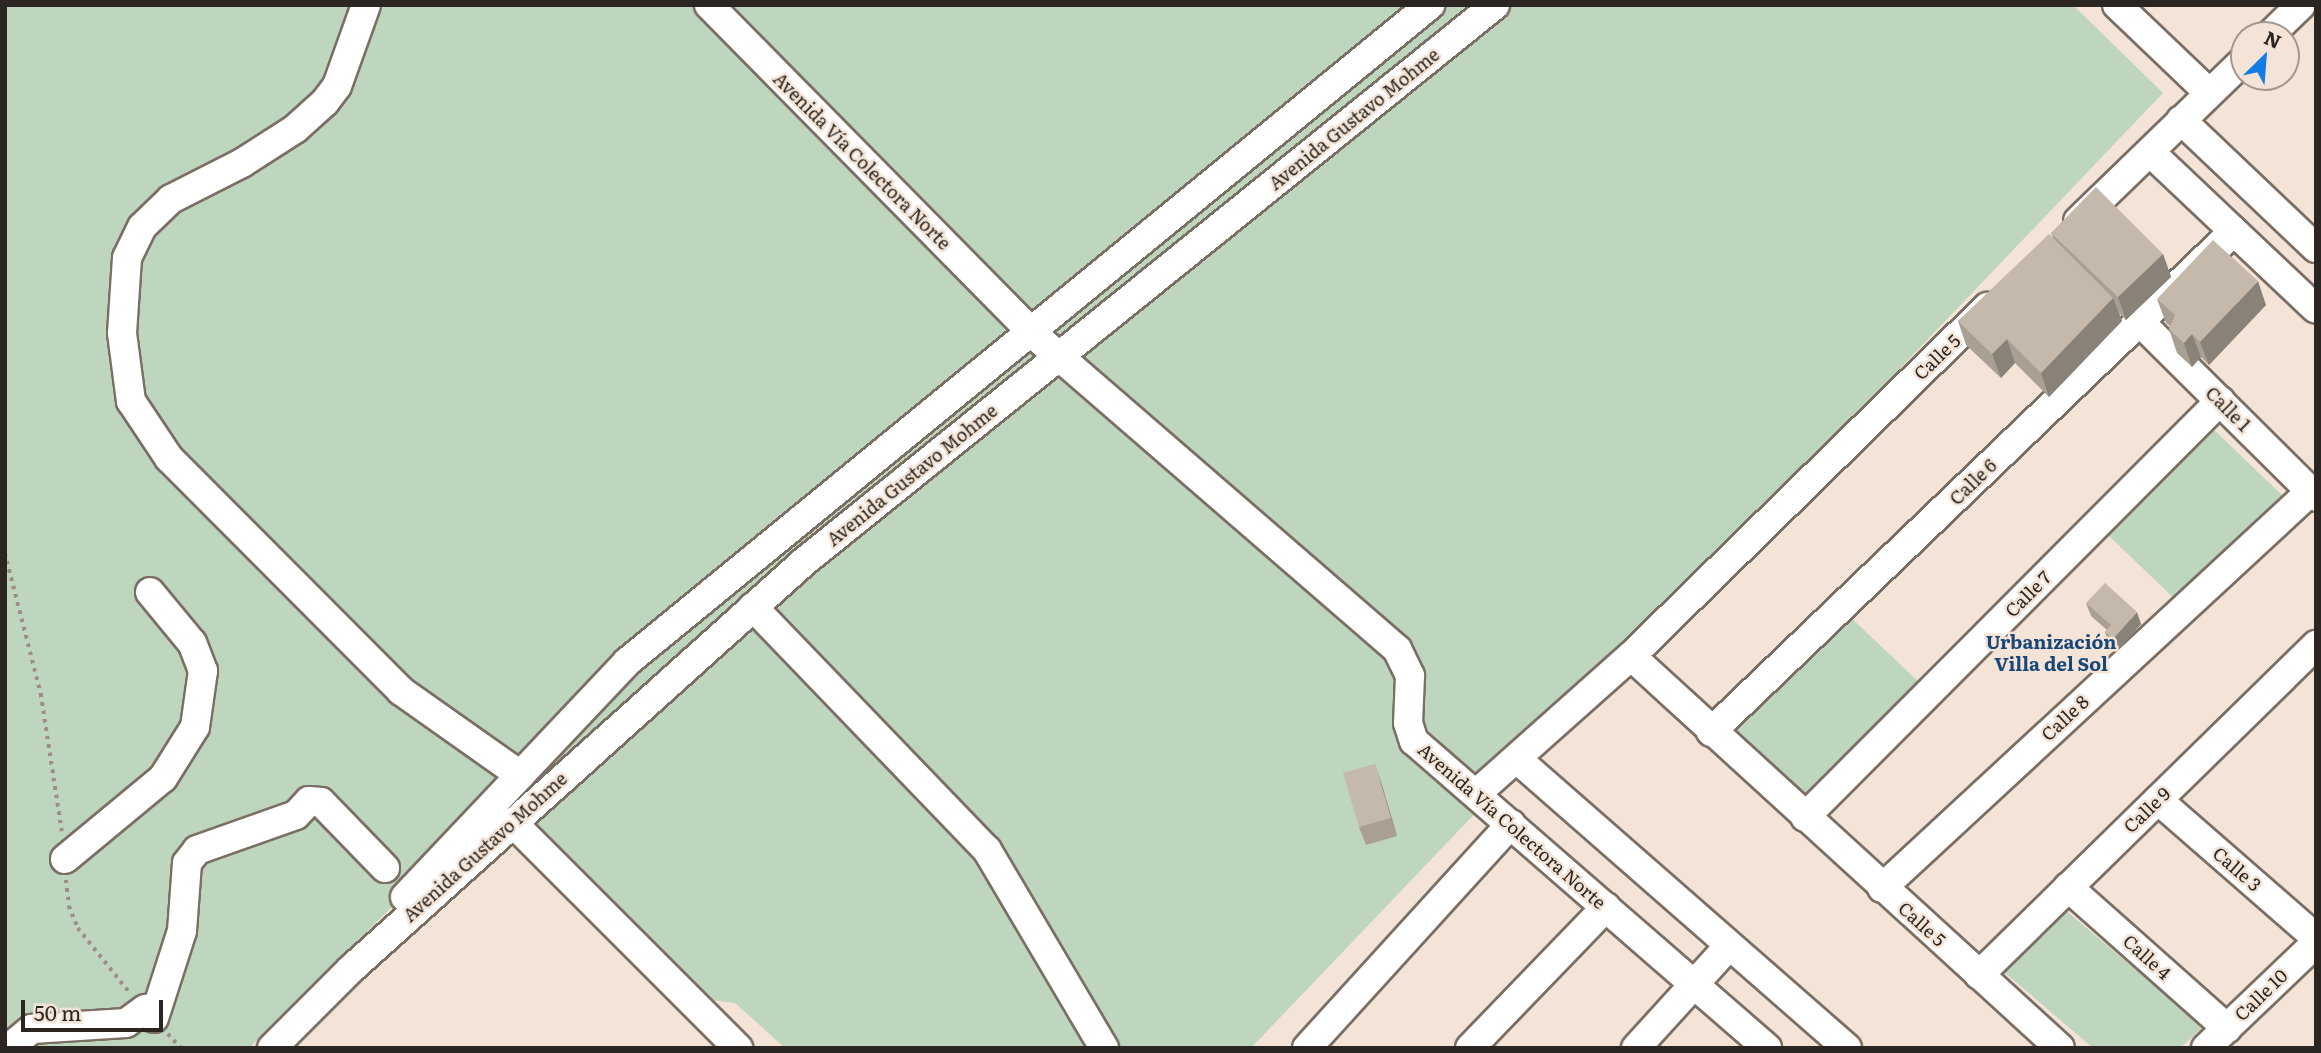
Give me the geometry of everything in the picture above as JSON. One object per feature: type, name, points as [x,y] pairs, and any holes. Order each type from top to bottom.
[{"type":"street","points":[[366,5],[337,86],[325,102],[295,129],[242,163],[171,200],[142,228],[127,258],[122,333],[131,401],[169,458],[401,691],[520,775]]},
{"type":"street","name":"Avenida Vía Colectora Norte","points":[[709,5],[1024,325],[1397,649],[1410,676],[1408,723],[1415,741],[1767,1048]]},
{"type":"street","name":"Avenida Gustavo Mohme","points":[[351,969],[403,899],[627,662],[1024,325],[1430,5]]},
{"type":"street","name":"Avenida Gustavo Mohme","points":[[272,1048],[351,969],[753,607],[1059,356],[1495,5]]},
{"type":"street","points":[[2117,5],[2209,93]]},
{"type":"street","points":[[2284,21],[2301,5]]},
{"type":"street","points":[[2062,236],[2230,73]]},
{"type":"street","points":[[2181,120],[2316,248]]},
{"type":"street","points":[[2150,152],[2316,309]]},
{"type":"street","name":"Calle 6","points":[[1711,732],[2234,232]]},
{"type":"street","name":"Calle 5","points":[[1476,794],[1518,760],[1631,656],[2012,285]]},
{"type":"street","name":"Calle 1","points":[[2140,322],[2313,494]]},
{"type":"street","name":"Calle 7","points":[[1805,817],[2220,401]]},
{"type":"street","name":"Calle 8","points":[[1882,888],[2313,494]]},
{"type":"street","points":[[65,859],[163,778],[195,727],[203,671],[192,643],[150,592]]},
{"type":"street","points":[[753,607],[987,850],[1104,1048]]},
{"type":"street","name":"Calle 9","points":[[1979,975],[2314,650]]},
{"type":"street","name":"Calle 5","points":[[1631,656],[1711,732],[2060,1048]]},
{"type":"street","points":[[1518,760],[1834,1044]]},
{"type":"street","name":"Calle 3","points":[[2158,800],[2316,940]]},
{"type":"street","points":[[9,1048],[32,1029],[126,1023],[150,1014],[182,931],[187,863],[197,850],[296,815],[309,801],[321,802],[385,868]]},
{"type":"street","points":[[512,822],[738,1048]]},
{"type":"street","points":[[1307,1048],[1511,824]]},
{"type":"street","name":"Calle 4","points":[[2068,887],[2227,1028]]},
{"type":"street","points":[[1470,1048],[1606,907]]},
{"type":"street","name":"Calle 10","points":[[2206,1048],[2316,940]]},
{"type":"street","points":[[1636,1048],[1728,947]]},
{"type":"path","points":[[5,553],[41,694],[65,859],[69,906],[78,928],[181,1048]]},
{"type":"green space","points":[[5,5],[2073,5],[2163,93],[1251,1048],[785,1048],[735,1003],[711,1000],[664,968],[589,892],[584,870],[518,811],[487,813],[249,1048],[5,1048]]},
{"type":"green space","points":[[2211,427],[2284,497],[2180,604],[2107,534]]},
{"type":"green space","points":[[1845,612],[1923,686],[1806,808],[1728,734]]},
{"type":"green space","points":[[2063,908],[2203,1027],[2180,1048],[2093,1048],[2004,972]]},
{"type":"building","points":[[2096,187],[2163,254],[2118,297],[2051,233]]},
{"type":"building","points":[[2049,234],[2113,298],[2041,373],[2007,339],[1992,354],[1958,321]]},
{"type":"building","points":[[2213,240],[2258,281],[2200,342],[2192,334],[2184,343],[2169,329],[2175,315],[2157,299]]},
{"type":"building","points":[[2105,583],[2137,612],[2113,639],[2105,632],[2111,625],[2086,603]]},
{"type":"building","points":[[1375,764],[1391,818],[1359,827],[1343,773]]},
{"type":"district","name":"Urbanización Villa del Sol","points":[[2051,653]]}]
